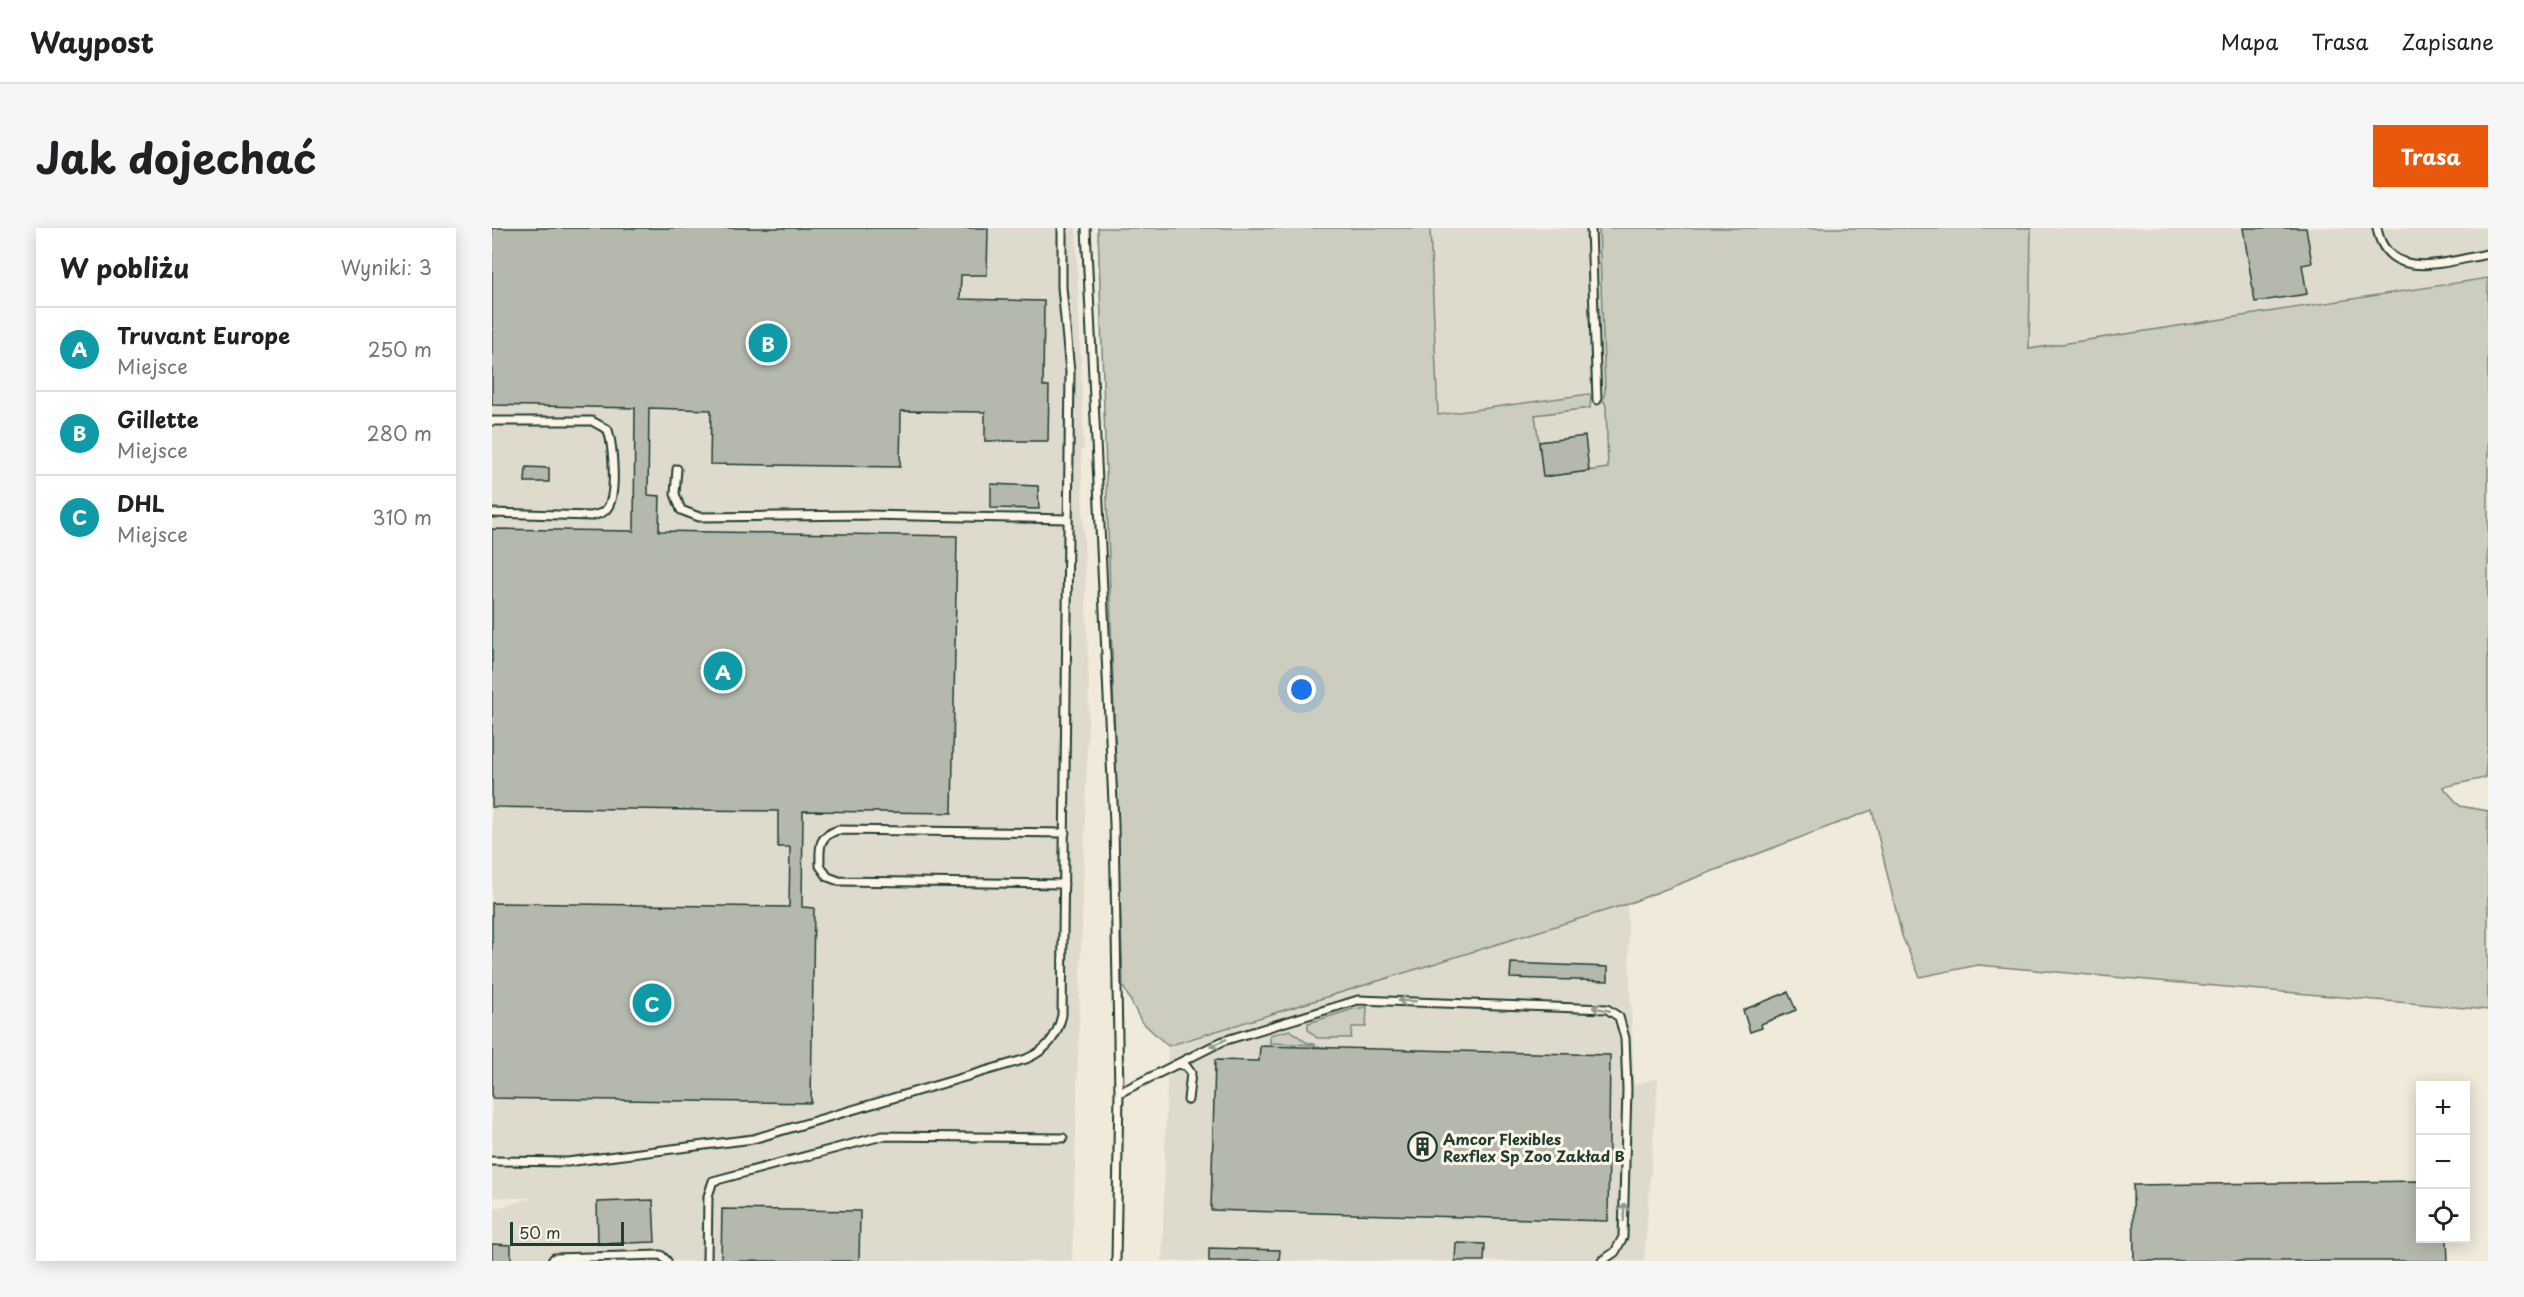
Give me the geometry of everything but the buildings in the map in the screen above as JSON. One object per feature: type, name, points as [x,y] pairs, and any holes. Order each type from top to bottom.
[{"type":"lane","points":[[492,1161],[567,1162],[753,1138],[1040,1054],[1051,1043],[1059,1028],[1062,1015],[1065,833],[1070,372],[1062,287],[1062,228]]},
{"type":"lane","points":[[1086,228],[1114,824],[1119,1093],[1116,1261]]},
{"type":"lane","points":[[1591,228],[1597,400]]},
{"type":"lane","points":[[2377,228],[2380,243],[2388,256],[2405,264],[2423,266],[2488,254]]},
{"type":"lane","points":[[492,421],[592,422],[608,430],[612,443],[612,489],[609,506],[603,513],[591,516],[492,513]]},
{"type":"lane","points":[[677,469],[675,494],[681,510],[699,517],[866,515],[1068,519]]},
{"type":"lane","points":[[1064,885],[840,880],[828,877],[820,866],[820,842],[828,833],[838,830],[1065,833]]},
{"type":"lane","points":[[1119,1093],[1223,1041],[1358,1000],[1607,1009],[1622,1022],[1625,1038],[1627,1089],[1623,1237],[1615,1252],[1602,1261]]},
{"type":"lane","points":[[1176,1064],[1186,1066],[1191,1073],[1188,1100]]},
{"type":"lane","points":[[707,1261],[708,1196],[713,1181],[882,1136],[1063,1138]]},
{"type":"lane","points":[[552,1261],[554,1258],[661,1255],[667,1261]]},
{"type":"shaded area","points":[[492,228],[1076,228],[1089,688],[1072,1261],[492,1261],[492,1209],[531,1198],[492,1197]]},
{"type":"shaded area","points":[[1098,228],[1430,228],[1438,415],[1589,394],[1591,396],[1590,408],[1535,415],[1544,477],[1608,468],[1606,406],[1603,399],[1605,392],[1599,228],[2031,228],[2029,349],[2488,278],[2488,741],[2485,778],[2443,787],[2460,806],[2488,811],[2488,1010],[1978,965],[1920,977],[1902,936],[1872,810],[1627,904],[1168,1046],[1141,1021],[1123,986]]},
{"type":"shaded area","points":[[1424,228],[1602,228],[1612,491],[1435,514]]},
{"type":"shaded area","points":[[2031,228],[2488,228],[2488,278],[2029,349]]},
{"type":"shaded area","points":[[1627,904],[1634,1085],[1658,1078],[1644,1261],[1162,1261],[1168,1046]]},
{"type":"shaded area","points":[[1367,1007],[1366,1027],[1352,1027],[1351,1038],[1317,1038],[1308,1030],[1308,1023]]},
{"type":"shaded area","points":[[1290,1030],[1306,1042],[1316,1045],[1270,1043],[1270,1035]]},
{"type":"place","name":"Gillette","points":[[768,343]]},
{"type":"place","name":"Truvant Europe","points":[[723,671]]},
{"type":"place","name":"DHL","points":[[652,1003]]},
{"type":"place","name":"Amcor Flexibles Rexflex Sp Zoo Zakład B","points":[[1422,1147]]}]
